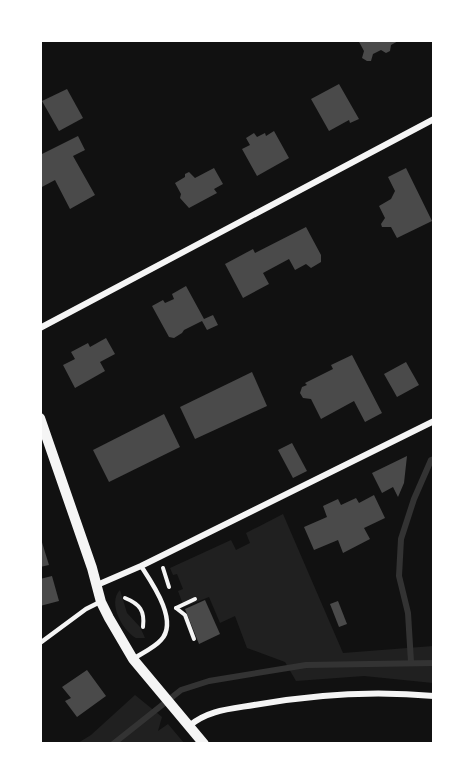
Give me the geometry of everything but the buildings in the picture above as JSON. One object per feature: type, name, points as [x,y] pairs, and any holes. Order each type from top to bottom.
[{"type":"street","points":[[40,328],[434,119]]},
{"type":"street","points":[[40,418],[101,602],[133,659],[204,744]]},
{"type":"street","points":[[97,585],[141,566],[434,421]]},
{"type":"street","points":[[189,726],[207,714],[304,696],[369,692],[434,696]]},
{"type":"lane","points":[[133,659],[160,642],[166,634],[167,624],[159,593],[141,566]]},
{"type":"lane","points":[[40,643],[86,609],[101,602]]},
{"type":"path","points":[[160,556],[172,596]]},
{"type":"path","points":[[125,598],[141,609],[144,614],[143,627]]},
{"type":"path","points":[[194,639],[185,615],[176,608],[195,599]]},
{"type":"shaded area","points":[[283,514],[343,653],[433,646],[433,683],[364,676],[296,681],[285,662],[247,648],[235,616],[220,623],[209,597],[184,607],[178,591],[183,589],[177,574],[173,575],[170,568],[231,540],[236,550],[250,543],[246,533]]},
{"type":"shaded area","points":[[120,590],[127,613],[140,627],[145,638],[136,638],[131,634],[118,616],[115,602]]},
{"type":"shaded area","points":[[135,695],[162,717],[158,731],[168,724],[184,743],[78,743],[91,735]]},
{"type":"waterway","points":[[411,662],[408,613],[399,576],[401,539],[414,499],[431,460],[434,459]]},
{"type":"waterway","points":[[113,744],[181,690],[209,681],[306,665],[434,663]]}]
